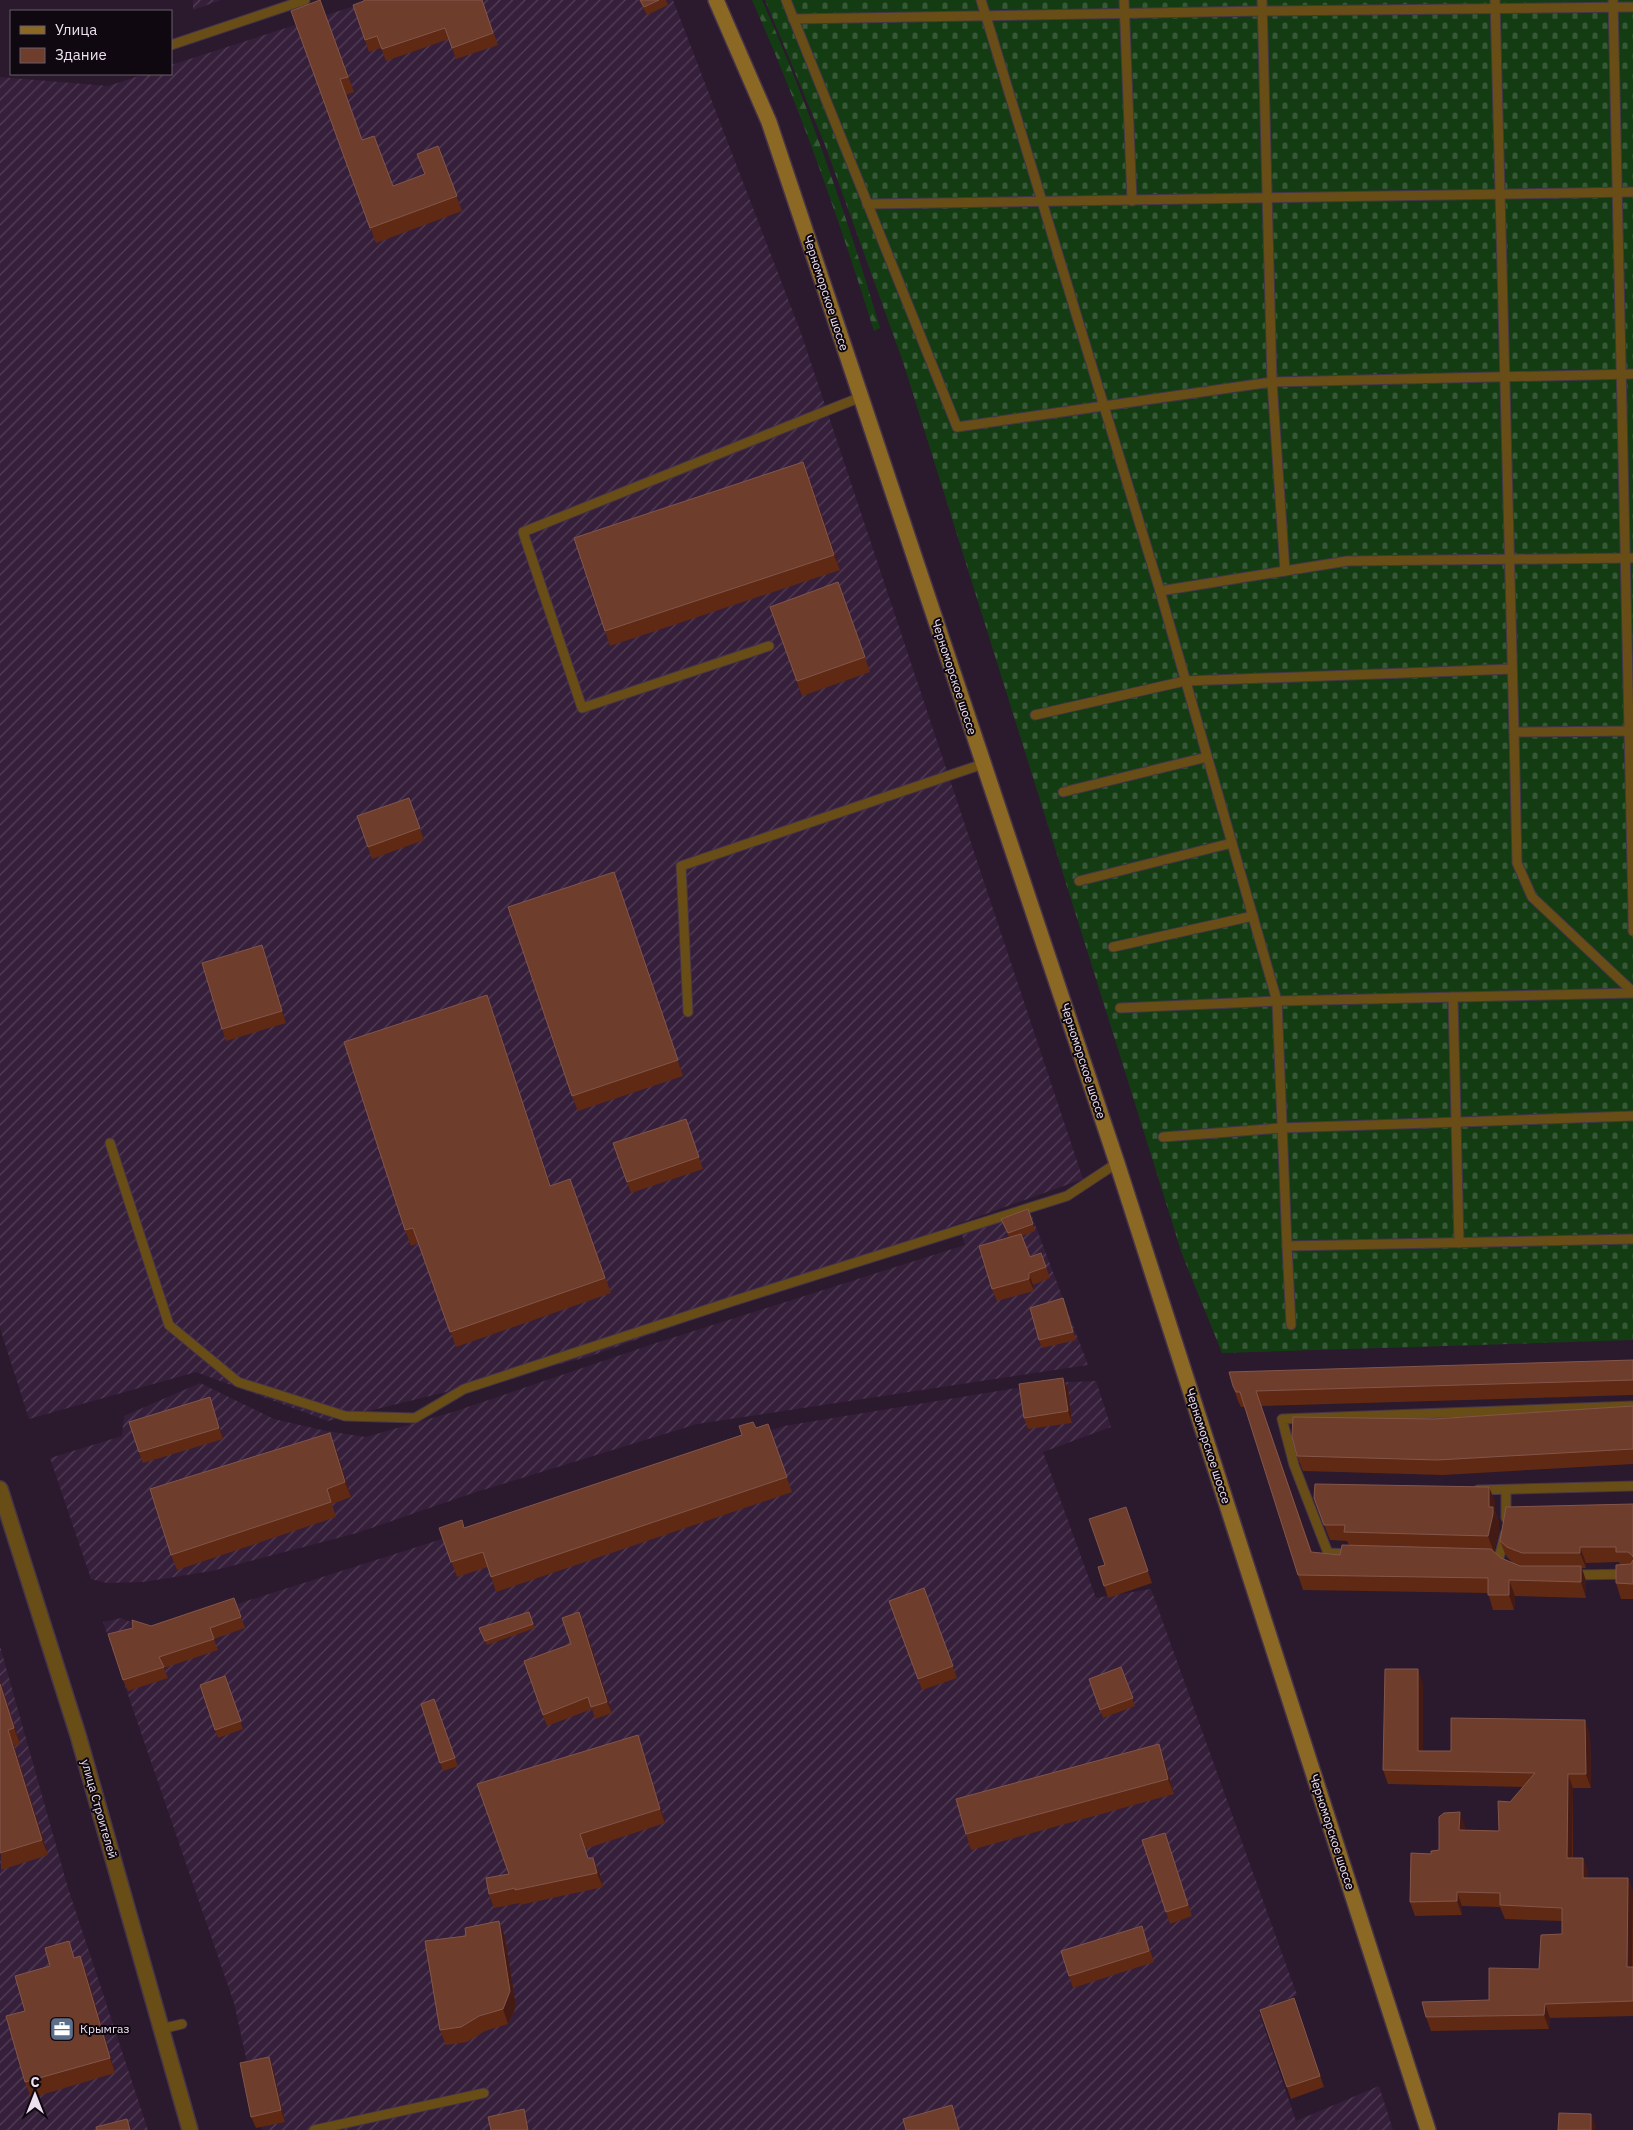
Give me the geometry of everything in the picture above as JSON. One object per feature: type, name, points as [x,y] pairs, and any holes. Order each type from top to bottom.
[{"type":"main road","name":"Черноморское шоссе","points":[[716,0],[769,122],[861,397],[1117,1163],[1428,2130]]},
{"type":"street","name":"улица Строителей","points":[[0,1490],[78,1735],[190,2130]]},
{"type":"lane","points":[[172,45],[305,0]]},
{"type":"lane","points":[[786,0],[957,427],[1104,404],[1272,382],[1633,374]]},
{"type":"lane","points":[[981,0],[1160,591],[1277,1001],[1291,1325]]},
{"type":"lane","points":[[1124,0],[1132,201]]},
{"type":"lane","points":[[1262,0],[1272,382],[1285,571]]},
{"type":"lane","points":[[793,19],[1496,5],[1613,4],[1633,8]]},
{"type":"lane","points":[[1613,4],[1621,375],[1629,558],[1633,931]]},
{"type":"lane","points":[[1496,5],[1517,863],[1532,897],[1633,993]]},
{"type":"lane","points":[[867,204],[1633,192]]},
{"type":"lane","points":[[769,646],[582,708],[523,532],[861,397]]},
{"type":"lane","points":[[1160,591],[1347,561],[1629,558]]},
{"type":"lane","points":[[1035,715],[1185,681],[1512,669]]},
{"type":"lane","points":[[1514,732],[1631,731]]},
{"type":"lane","points":[[1063,792],[1207,757]]},
{"type":"lane","points":[[688,1012],[682,866],[983,764]]},
{"type":"lane","points":[[1079,881],[1232,843]]},
{"type":"lane","points":[[1113,947],[1253,916]]},
{"type":"lane","points":[[1120,1008],[1277,1001],[1633,993]]},
{"type":"lane","points":[[1453,997],[1459,1243]]},
{"type":"lane","points":[[1163,1137],[1281,1128],[1633,1116]]},
{"type":"lane","points":[[110,1143],[169,1325],[238,1382],[345,1416],[415,1418],[464,1389],[696,1312],[1067,1196],[1117,1163]]},
{"type":"lane","points":[[1287,1246],[1633,1239]]},
{"type":"lane","points":[[1357,1554],[1328,1553],[1308,1488],[1294,1465],[1282,1419],[1633,1406]]},
{"type":"lane","points":[[1468,1490],[1633,1486]]},
{"type":"lane","points":[[1498,1559],[1505,1530],[1506,1490]]},
{"type":"lane","points":[[1565,1575],[1633,1574]]},
{"type":"lane","points":[[162,2029],[182,2024]]},
{"type":"lane","points":[[314,2130],[484,2094]]},
{"type":"shaded area","points":[[193,0],[221,0],[193,10]]},
{"type":"shaded area","points":[[373,0],[673,0],[801,333],[1083,1179],[588,1357],[328,1421],[196,1372],[29,1419],[0,1328],[0,77],[108,86],[142,75],[172,75],[172,65]]},
{"type":"shaded area","points":[[1030,1211],[1088,1365],[697,1424],[470,1494],[357,1533],[212,1571],[143,1582],[107,1583],[91,1579],[50,1458],[122,1436],[124,1416],[200,1383],[274,1419],[326,1431],[366,1437],[453,1412],[656,1343],[965,1245],[962,1235]]},
{"type":"shaded area","points":[[1096,1381],[1111,1427],[1043,1452],[1096,1598],[1151,1589],[1297,1995],[1259,2012],[1296,2121],[1379,2086],[1393,2130],[262,2130],[234,2003],[103,1622],[121,1618],[152,1631],[486,1525],[784,1426],[1047,1383]]},
{"type":"shaded area","points":[[0,1646],[68,1888],[148,2130],[0,2130]]},
{"type":"green space","points":[[752,0],[762,0],[796,80],[854,244],[880,328],[874,331],[818,164]]},
{"type":"green space","points":[[765,0],[1633,0],[1633,1340],[1222,1353],[1182,1254],[903,362],[825,145]]},
{"type":"building","points":[[320,0],[348,77],[340,79],[362,140],[374,136],[393,186],[425,174],[417,154],[438,146],[457,196],[370,228],[291,11]]},
{"type":"building","points":[[364,0],[482,0],[493,33],[452,48],[445,28],[382,49],[377,36],[365,40],[353,5]]},
{"type":"building","points":[[640,0],[659,0],[644,7]]},
{"type":"building","points":[[803,462],[834,555],[605,631],[574,538]]},
{"type":"building","points":[[838,582],[865,657],[797,681],[770,607]]},
{"type":"building","points":[[409,798],[420,828],[368,847],[357,816]]},
{"type":"building","points":[[614,872],[678,1060],[572,1096],[508,907]]},
{"type":"building","points":[[262,945],[282,1011],[222,1029],[202,963]]},
{"type":"building","points":[[487,995],[550,1186],[570,1179],[605,1278],[450,1332],[413,1228],[405,1230],[344,1042]]},
{"type":"building","points":[[686,1119],[699,1157],[627,1182],[613,1143]]},
{"type":"building","points":[[1028,1209],[1033,1224],[1008,1233],[1001,1219]]},
{"type":"building","points":[[1021,1234],[1030,1257],[1041,1253],[1046,1267],[1029,1273],[1029,1279],[992,1289],[979,1246]]},
{"type":"building","points":[[1063,1298],[1073,1332],[1039,1340],[1030,1308]]},
{"type":"building","points":[[1633,1360],[1633,1380],[1256,1391],[1311,1552],[1340,1555],[1342,1545],[1491,1549],[1501,1558],[1520,1566],[1581,1566],[1581,1582],[1509,1580],[1509,1595],[1488,1595],[1488,1578],[1298,1575],[1240,1392],[1236,1392],[1229,1372]]},
{"type":"building","points":[[1063,1378],[1068,1411],[1024,1418],[1019,1384]]},
{"type":"building","points":[[210,1397],[219,1428],[139,1452],[129,1422]]},
{"type":"building","points":[[1633,1406],[1633,1449],[1437,1460],[1297,1456],[1292,1437],[1293,1417],[1434,1419]]},
{"type":"building","points":[[753,1422],[756,1428],[768,1424],[787,1477],[491,1577],[483,1552],[451,1562],[439,1528],[462,1520],[464,1528],[742,1435],[739,1426]]},
{"type":"building","points":[[330,1433],[345,1482],[327,1489],[331,1502],[171,1555],[150,1489]]},
{"type":"building","points":[[1315,1484],[1489,1487],[1489,1507],[1493,1507],[1493,1514],[1488,1536],[1344,1532],[1345,1525],[1324,1525],[1314,1498]]},
{"type":"building","points":[[1633,1504],[1633,1557],[1628,1552],[1616,1552],[1616,1547],[1580,1547],[1580,1553],[1522,1553],[1507,1547],[1500,1541],[1506,1507]]},
{"type":"building","points":[[1126,1507],[1148,1571],[1104,1586],[1098,1567],[1105,1565],[1089,1519]]},
{"type":"building","points":[[1633,1560],[1633,1584],[1616,1583],[1616,1565],[1631,1564]]},
{"type":"building","points":[[924,1588],[953,1666],[918,1679],[889,1601]]},
{"type":"building","points":[[234,1598],[241,1617],[210,1628],[214,1639],[159,1657],[164,1667],[123,1680],[108,1634],[133,1628],[132,1620],[151,1626]]},
{"type":"building","points":[[529,1612],[533,1624],[485,1641],[479,1628]]},
{"type":"building","points":[[579,1612],[607,1702],[591,1707],[588,1697],[543,1715],[524,1661],[571,1644],[562,1618]]},
{"type":"building","points":[[1121,1667],[1133,1698],[1100,1710],[1089,1679]]},
{"type":"building","points":[[1385,1669],[1418,1669],[1418,1751],[1451,1751],[1451,1718],[1585,1720],[1586,1774],[1568,1774],[1567,1858],[1583,1858],[1583,1878],[1628,1878],[1627,1967],[1633,1967],[1633,2001],[1545,2004],[1544,2015],[1426,2017],[1422,2002],[1489,2000],[1489,1968],[1539,1969],[1541,1935],[1562,1934],[1562,1908],[1500,1905],[1500,1893],[1457,1892],[1457,1901],[1410,1902],[1411,1853],[1431,1854],[1431,1851],[1439,1850],[1439,1817],[1444,1813],[1460,1812],[1459,1830],[1499,1831],[1498,1801],[1510,1802],[1535,1773],[1383,1770]]},
{"type":"building","points":[[225,1676],[241,1721],[215,1730],[200,1685]]},
{"type":"building","points":[[0,1684],[14,1728],[8,1730],[42,1840],[0,1853]]},
{"type":"building","points":[[434,1699],[455,1758],[440,1763],[421,1704]]},
{"type":"building","points":[[638,1735],[660,1809],[580,1834],[588,1858],[593,1858],[597,1873],[489,1894],[486,1878],[509,1874],[477,1784]]},
{"type":"building","points":[[1159,1744],[1168,1779],[966,1834],[956,1799]]},
{"type":"building","points":[[1165,1833],[1188,1905],[1166,1912],[1142,1840]]},
{"type":"building","points":[[499,1921],[510,1991],[503,2009],[479,2016],[461,2027],[440,2030],[425,1941],[466,1936],[465,1928]]},
{"type":"building","points":[[1142,1926],[1149,1951],[1069,1976],[1061,1951]]},
{"type":"building","name":"Крымгаз","points":[[69,1941],[74,1958],[80,1956],[110,2058],[25,2082],[6,2016],[25,2011],[15,1976],[50,1966],[45,1948]]},
{"type":"building","points":[[1294,1998],[1320,2076],[1287,2087],[1260,2010]]},
{"type":"building","points":[[269,2057],[281,2110],[251,2117],[240,2063]]},
{"type":"building","points":[[952,2105],[959,2130],[906,2130],[903,2119]]},
{"type":"building","points":[[524,2109],[528,2130],[491,2130],[488,2117]]},
{"type":"building","points":[[1559,2113],[1591,2114],[1591,2130],[1558,2130]]},
{"type":"building","points":[[127,2119],[130,2130],[97,2130],[96,2127]]},
{"type":"place","name":"Крымгаз","points":[[62,2029]]}]
